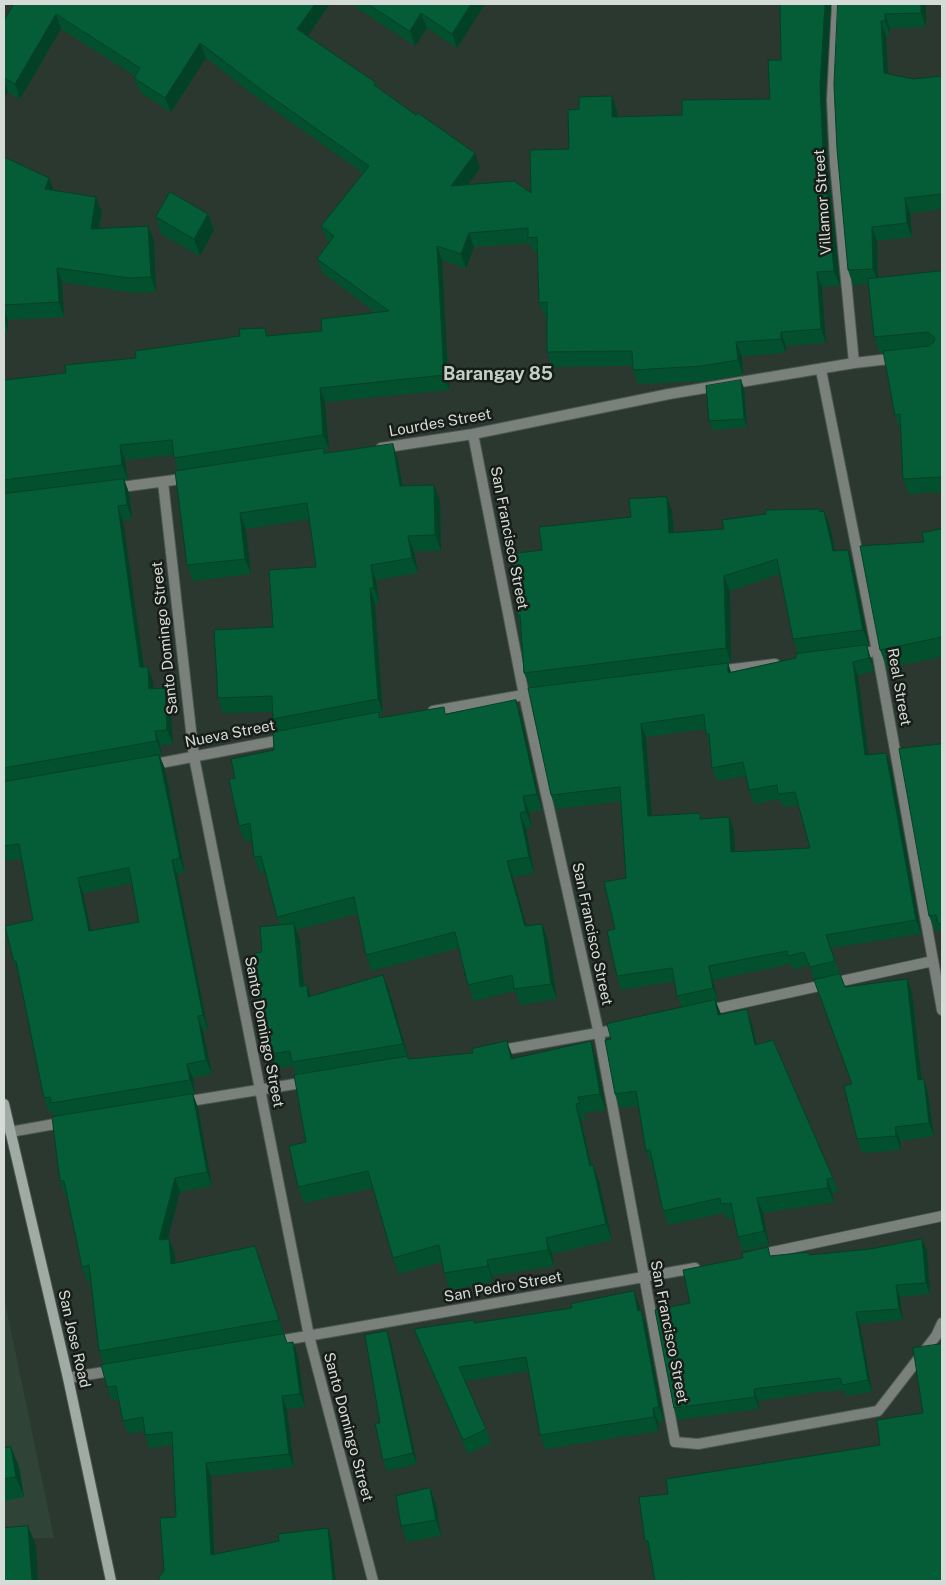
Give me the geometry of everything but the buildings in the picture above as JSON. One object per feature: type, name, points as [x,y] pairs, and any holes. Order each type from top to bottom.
[{"type":"main road","name":"San Jose Road","points":[[4,1104],[68,1378],[111,1581]]},
{"type":"street","name":"Villamor Street","points":[[837,4],[832,100],[835,164],[854,363]]},
{"type":"street","points":[[820,370],[854,363],[914,356]]},
{"type":"street","name":"Lourdes Street","points":[[366,451],[473,434],[669,394],[820,370]]},
{"type":"street","name":"Real Street","points":[[820,370],[877,651],[942,1010]]},
{"type":"street","name":"San Francisco Street","points":[[473,434],[524,695],[599,1034],[675,1442],[698,1444],[878,1411],[936,1336],[942,1323]]},
{"type":"street","points":[[107,489],[202,476]]},
{"type":"street","name":"Santo Domingo Street","points":[[163,482],[194,757],[309,1336],[372,1581]]},
{"type":"street","points":[[848,655],[877,651]]},
{"type":"street","points":[[710,672],[789,662]]},
{"type":"street","points":[[420,714],[544,692]]},
{"type":"street","name":"Nueva Street","points":[[136,767],[297,736]]},
{"type":"street","points":[[694,1013],[933,961]]},
{"type":"street","points":[[483,1053],[627,1028]]},
{"type":"street","points":[[173,1104],[318,1080]]},
{"type":"street","points":[[10,1132],[77,1120]]},
{"type":"street","points":[[750,1257],[942,1216]]},
{"type":"street","name":"San Pedro Street","points":[[260,1344],[644,1279],[702,1267]]},
{"type":"street","points":[[68,1378],[124,1368]]},
{"type":"shaded area","points":[[4,1297],[54,1538],[4,1539]]},
{"type":"district","name":"Barangay 85","points":[[498,374]]}]
